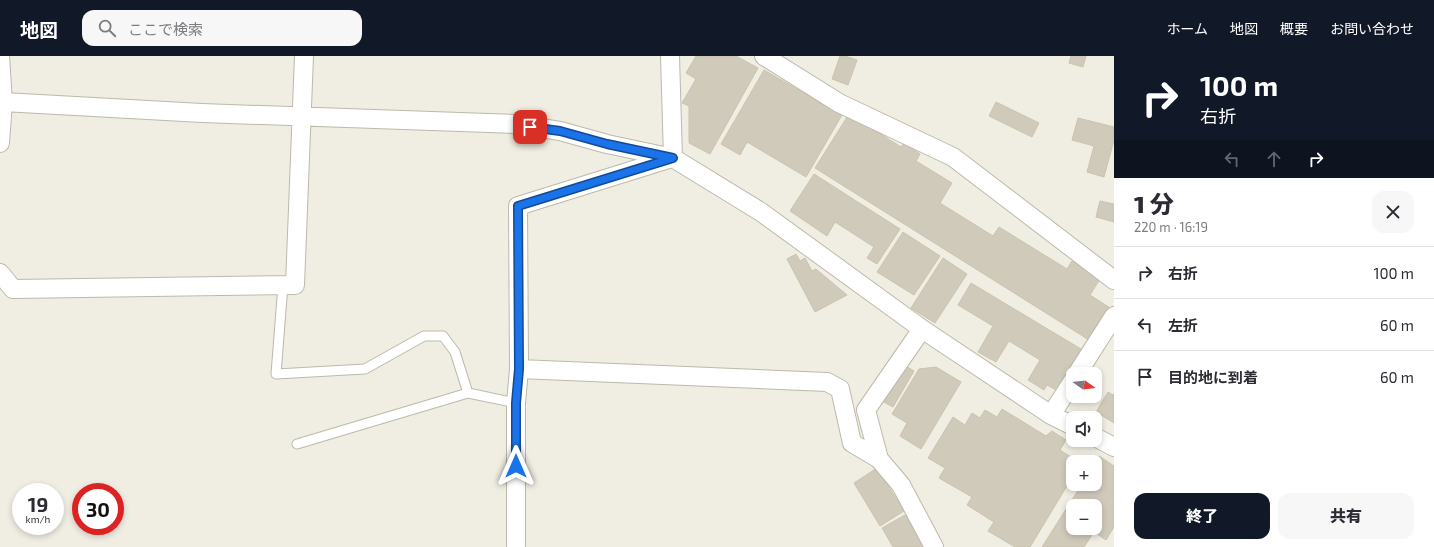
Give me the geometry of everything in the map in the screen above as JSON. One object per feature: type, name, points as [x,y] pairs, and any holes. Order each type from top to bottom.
[{"type":"street","points":[[0,56],[2,108],[0,143]]},
{"type":"street","points":[[0,273],[13,288],[295,285],[304,56]]},
{"type":"street","points":[[670,56],[673,158]]},
{"type":"street","points":[[764,56],[839,103],[953,157],[1114,280]]},
{"type":"street","points":[[2,108],[515,124],[560,131],[607,144],[673,158],[761,212],[922,329],[1051,415],[1066,422]]},
{"type":"street","points":[[516,545],[516,403],[519,369],[518,206],[673,158]]},
{"type":"street","points":[[1081,367],[1114,316]]},
{"type":"street","points":[[880,459],[866,410],[922,329]]},
{"type":"street","points":[[519,369],[827,382],[840,389],[852,443],[880,459],[901,485],[934,547]]},
{"type":"street","points":[[1051,415],[1066,392]]},
{"type":"street","points":[[1102,441],[1114,447]]},
{"type":"lane","points":[[283,285],[276,374],[365,369],[424,336],[443,336],[455,352],[468,393]]},
{"type":"lane","points":[[297,444],[468,393],[516,403]]},
{"type":"building","points":[[696,56],[736,56],[758,68],[710,154],[689,143],[689,106],[682,103],[696,79],[686,73]]},
{"type":"building","points":[[840,56],[857,60],[848,85],[832,79]]},
{"type":"building","points":[[1071,56],[1086,56],[1083,67],[1069,63]]},
{"type":"building","points":[[764,70],[842,115],[806,177],[747,142],[740,155],[721,144]]},
{"type":"building","points":[[996,102],[1039,123],[1032,137],[989,116]]},
{"type":"building","points":[[849,114],[901,147],[904,143],[920,154],[916,161],[952,183],[940,203],[993,236],[999,227],[1067,269],[1072,261],[1100,279],[1090,295],[1110,308],[1089,340],[815,168]]},
{"type":"building","points":[[1078,118],[1114,127],[1114,140],[1104,177],[1087,172],[1094,146],[1072,140]]},
{"type":"building","points":[[814,174],[900,229],[877,264],[867,258],[874,247],[835,222],[827,236],[790,211]]},
{"type":"building","points":[[1100,201],[1114,204],[1114,222],[1096,217]]},
{"type":"building","points":[[903,232],[940,256],[914,295],[877,272]]},
{"type":"building","points":[[796,254],[800,261],[805,258],[812,271],[816,269],[847,295],[815,312],[787,259]]},
{"type":"building","points":[[943,258],[967,274],[935,323],[911,308]]},
{"type":"building","points":[[971,283],[1086,352],[1077,367],[1066,367],[1066,385],[1056,390],[1047,385],[1044,390],[1028,380],[1040,360],[1009,341],[996,362],[978,352],[993,326],[958,305]]},
{"type":"building","points":[[904,365],[914,371],[893,407],[882,401]]},
{"type":"building","points":[[936,367],[961,382],[921,449],[900,436],[907,423],[892,414],[919,369]]},
{"type":"building","points":[[1108,392],[1113,395],[1114,394],[1114,423],[1102,416],[1102,411],[1097,411]]},
{"type":"building","points":[[1002,409],[1046,436],[1052,431],[1066,440],[1060,450],[1068,455],[1066,455],[1066,488],[1030,547],[1015,547],[988,531],[994,522],[967,505],[972,497],[939,478],[945,468],[928,458],[953,417],[965,425],[972,413],[980,418],[985,410],[997,417]]},
{"type":"building","points":[[1102,458],[1114,466],[1114,527],[1106,540],[1098,535],[1102,535],[1102,499],[1072,499],[1078,491],[1102,491]]},
{"type":"building","points":[[877,468],[904,511],[880,526],[854,483]]},
{"type":"building","points":[[1066,509],[1066,535],[1092,535],[1084,547],[1042,547]]},
{"type":"building","points":[[905,515],[923,546],[893,547],[882,528]]},
{"type":"route","points":[[516,466],[516,403],[519,369],[518,206],[673,158],[607,144],[560,131],[530,127]]}]
